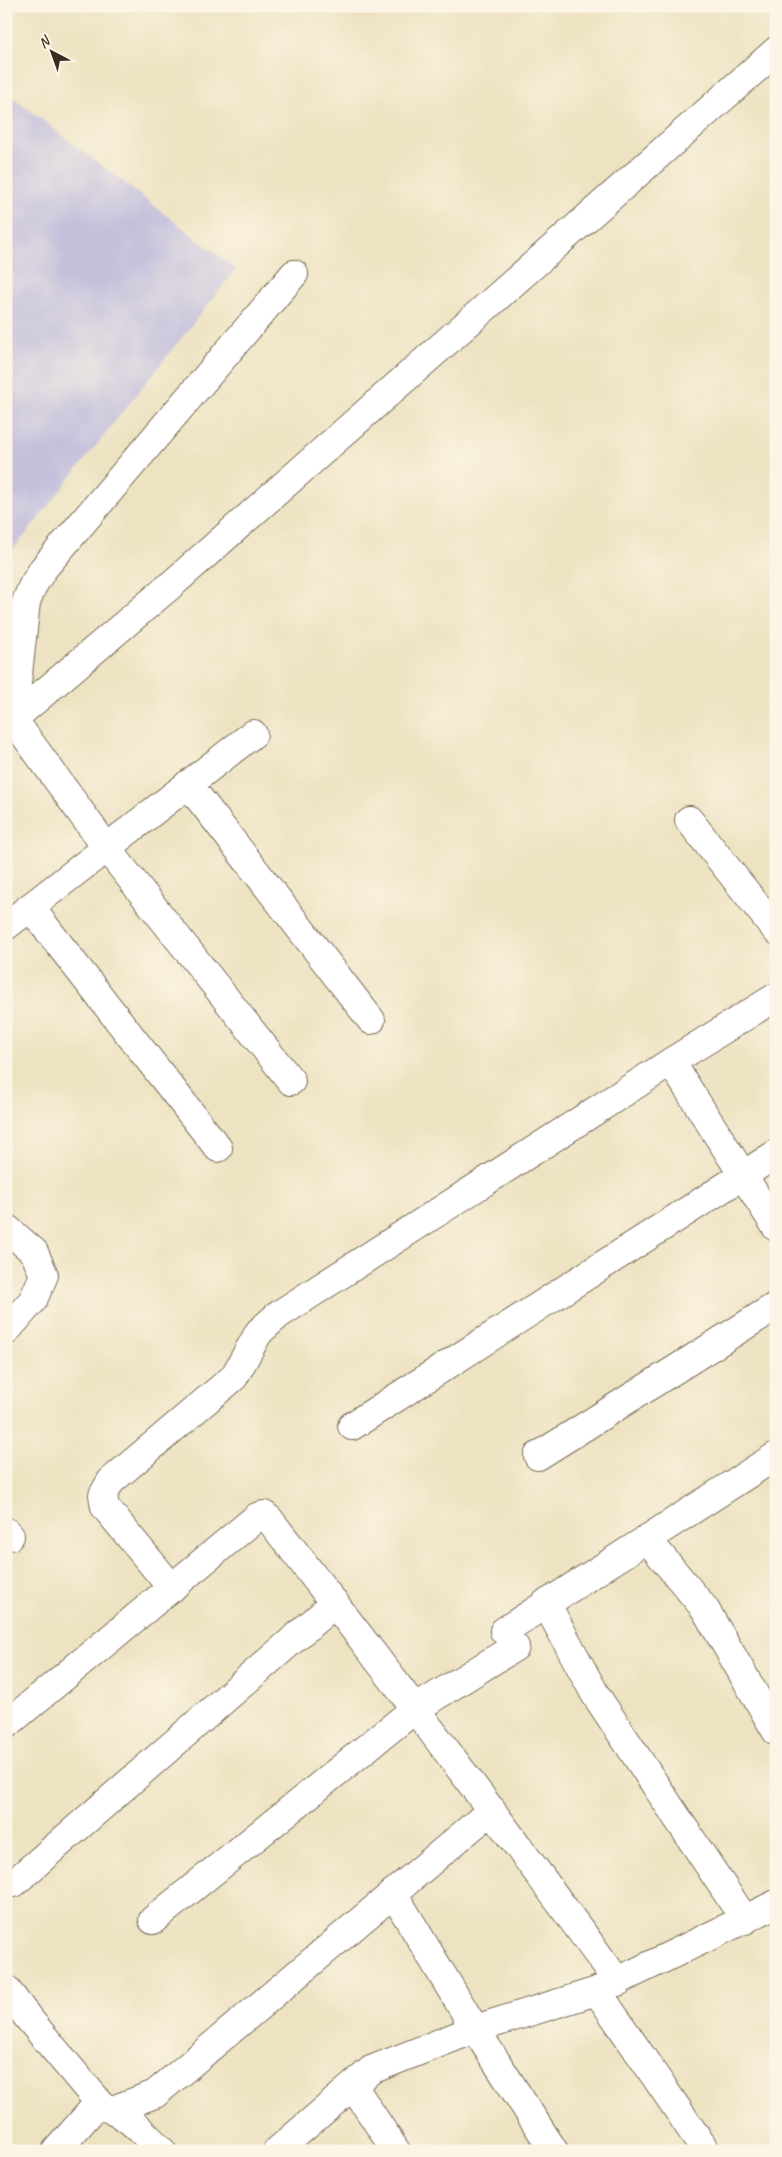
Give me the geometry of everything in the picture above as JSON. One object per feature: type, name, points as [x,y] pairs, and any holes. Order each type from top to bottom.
[{"type":"street","points":[[10,722],[179,578],[776,51]]},
{"type":"street","points":[[291,1081],[10,722],[26,602],[36,581],[50,562],[294,274]]},
{"type":"street","points":[[6,926],[253,734]]},
{"type":"street","points":[[188,784],[371,1020]]},
{"type":"street","points":[[689,820],[776,930]]},
{"type":"street","points":[[30,908],[218,1148]]},
{"type":"street","points":[[172,1588],[105,1507],[103,1495],[110,1481],[234,1377],[259,1332],[278,1315],[670,1062],[776,997]]},
{"type":"street","points":[[670,1062],[776,1226]]},
{"type":"street","points":[[352,1426],[742,1174],[776,1154]]},
{"type":"street","points":[[6,1228],[34,1252],[44,1275],[33,1300],[6,1331]]},
{"type":"street","points":[[538,1456],[776,1306]]},
{"type":"street","points":[[153,1920],[415,1709],[509,1639],[546,1604],[776,1456]]},
{"type":"street","points":[[6,1725],[257,1517],[264,1515],[335,1603],[492,1810],[607,1986],[706,2151]]},
{"type":"street","points":[[647,1539],[705,1609],[776,1731]]},
{"type":"street","points":[[14,1883],[335,1603]]},
{"type":"street","points":[[546,1604],[595,1694],[745,1920]]},
{"type":"street","points":[[56,2151],[94,2108],[109,2107],[155,2094],[492,1810]]},
{"type":"street","points":[[393,1893],[475,2029],[554,2151]]},
{"type":"street","points":[[277,2151],[371,2070],[475,2029],[607,1986],[776,1904]]},
{"type":"street","points":[[6,1989],[29,2019],[109,2107],[162,2151]]},
{"type":"street","points":[[353,2086],[396,2151]]},
{"type":"shaded area","points":[[6,92],[236,269],[6,559]]}]
